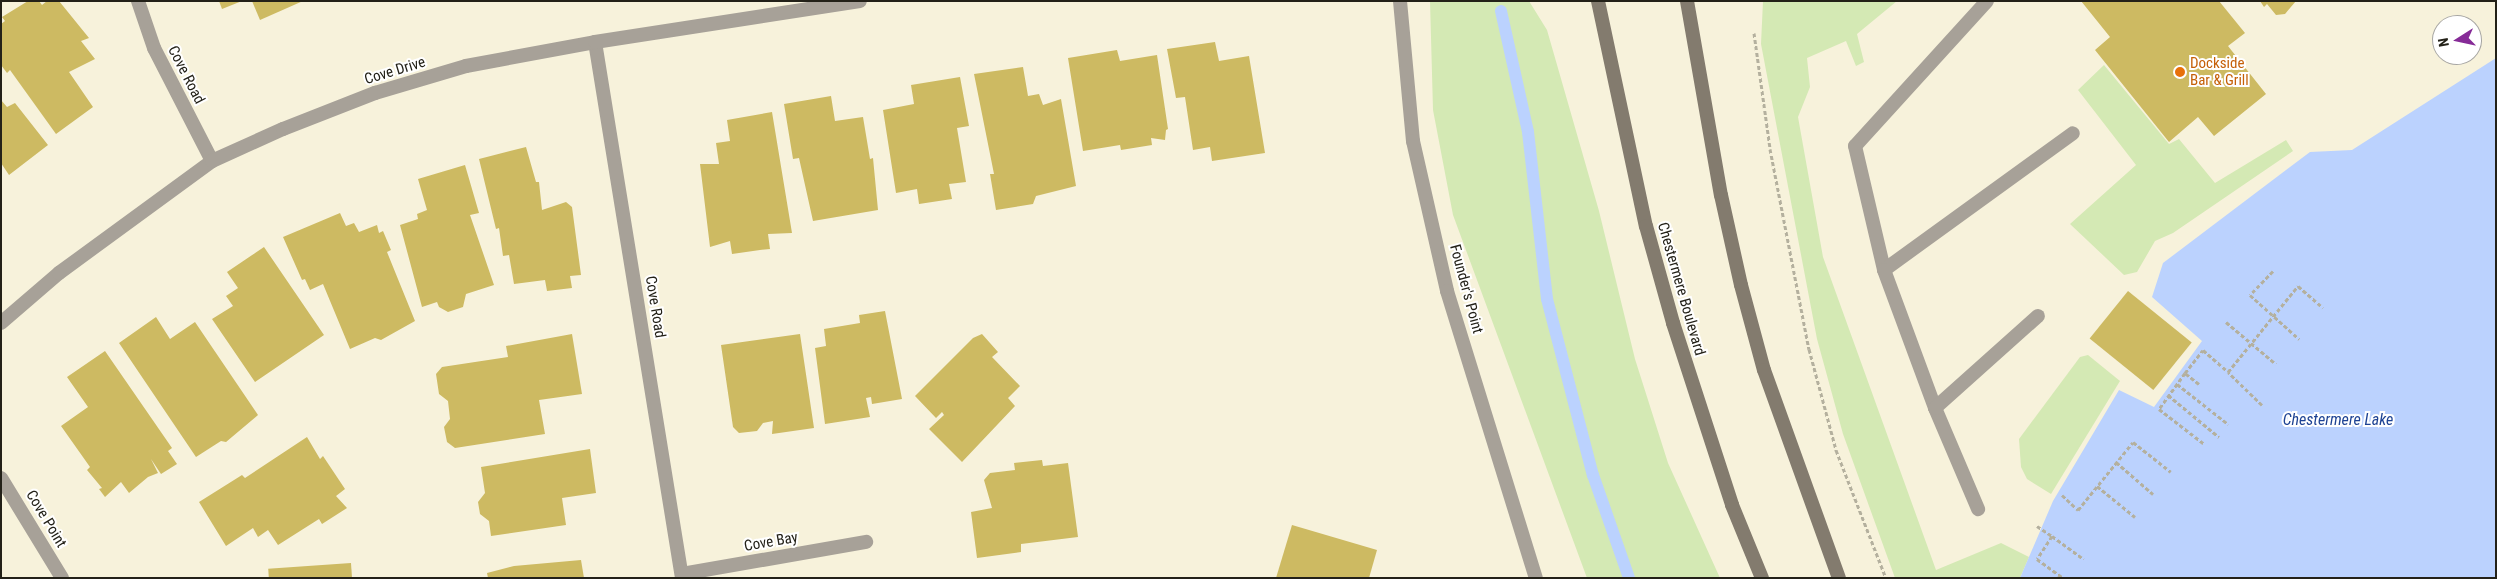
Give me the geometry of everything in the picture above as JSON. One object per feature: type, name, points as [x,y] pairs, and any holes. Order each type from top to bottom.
[{"type":"main road","name":"Chestermere Boulevard","points":[[1598,1],[1646,226],[1674,323],[1732,505],[1762,578]]},
{"type":"main road","points":[[1687,1],[1721,195],[1749,313],[1784,427],[1839,578]]},
{"type":"street","name":"Cove Road","points":[[138,1],[154,48],[212,161]]},
{"type":"street","name":"Cove Drive","points":[[1,324],[59,273],[212,161],[283,128],[375,93],[466,66],[596,42],[860,1]]},
{"type":"street","name":"Founder's Point","points":[[1400,1],[1412,141],[1445,281],[1536,578]]},
{"type":"street","points":[[1978,509],[1935,408],[1884,270],[1854,146],[1987,1]]},
{"type":"street","name":"Cove Road","points":[[596,42],[682,576]]},
{"type":"street","points":[[1884,270],[2073,133]]},
{"type":"street","points":[[1935,408],[2038,316]]},
{"type":"street","name":"Cove Point","points":[[1,478],[62,578]]},
{"type":"street","name":"Cove Bay","points":[[682,576],[866,542]]},
{"type":"path","points":[[1754,33],[1770,149],[1809,349],[1836,450],[1886,578]]},
{"type":"path","points":[[2273,271],[2250,295],[2299,339]]},
{"type":"path","points":[[2228,372],[2298,286],[2323,308]]},
{"type":"path","points":[[2226,322],[2276,364]]},
{"type":"path","points":[[2203,443],[2158,409],[2203,350],[2262,406]]},
{"type":"path","points":[[2185,373],[2199,384]]},
{"type":"path","points":[[2177,384],[2228,424]]},
{"type":"path","points":[[2168,395],[2218,437]]},
{"type":"path","points":[[2062,495],[2078,510],[2133,442],[2171,472]]},
{"type":"path","points":[[2116,462],[2153,494]]},
{"type":"path","points":[[2097,486],[2135,517]]},
{"type":"path","points":[[2037,526],[2084,559]]},
{"type":"path","points":[[2052,536],[2037,559],[2063,578]]},
{"type":"green space","points":[[1430,1],[1529,1],[1547,30],[1599,211],[1635,359],[1668,463],[1720,578],[1587,578],[1453,215],[1433,110]]},
{"type":"green space","points":[[1763,1],[1897,1],[1857,34],[1864,62],[1856,66],[1846,41],[1807,58],[1810,87],[1798,117],[1823,257],[1936,570],[2001,543],[2029,557],[2020,578],[1895,578],[1843,434],[1817,339],[1761,44]]},
{"type":"green space","points":[[2104,65],[2169,144],[2179,139],[2215,183],[2286,140],[2293,151],[2173,233],[2155,241],[2137,272],[2124,275],[2070,224],[2136,165],[2078,90]]},
{"type":"green space","points":[[2088,355],[2120,381],[2051,494],[2027,479],[2021,467],[2019,439],[2080,357]]},
{"type":"water","name":"Chestermere Lake","points":[[2496,58],[2496,578],[2020,578],[2053,501],[2119,390],[2154,407],[2202,341],[2152,297],[2163,263],[2310,152],[2352,150]]},
{"type":"building","points":[[28,1],[39,1],[42,5],[47,1],[59,1],[89,38],[81,41],[95,59],[69,72],[93,107],[56,134],[10,70],[7,73],[1,65],[1,24],[5,21],[2,17]]},
{"type":"building","points":[[219,1],[242,1],[222,9]]},
{"type":"building","points":[[252,1],[303,1],[260,20]]},
{"type":"building","name":"Dockside Bar & Grill","points":[[2081,1],[2219,1],[2245,33],[2228,46],[2266,94],[2214,136],[2198,117],[2169,142],[2095,50],[2110,37]]},
{"type":"building","points":[[2260,1],[2296,1],[2285,14],[2276,15],[2267,4],[2264,7]]},
{"type":"building","points":[[1215,42],[1219,61],[1249,56],[1265,153],[1212,161],[1210,147],[1193,150],[1185,97],[1176,98],[1167,49]]},
{"type":"building","points":[[1117,50],[1120,61],[1157,55],[1168,129],[1166,130],[1165,140],[1151,138],[1152,145],[1121,150],[1120,145],[1083,151],[1068,58]]},
{"type":"building","points":[[1023,67],[1028,96],[1039,94],[1043,105],[1061,99],[1076,186],[1036,196],[1033,204],[996,210],[990,174],[994,174],[974,74]]},
{"type":"building","points":[[960,77],[969,126],[957,128],[966,182],[949,184],[952,199],[919,204],[917,189],[896,193],[883,110],[914,104],[911,85]]},
{"type":"building","points":[[831,96],[835,121],[863,117],[870,159],[873,158],[878,210],[813,221],[799,158],[793,159],[784,104]]},
{"type":"building","points":[[1,100],[7,107],[15,103],[48,145],[9,175],[1,163]]},
{"type":"building","points":[[772,112],[792,233],[768,234],[770,249],[732,254],[730,241],[710,247],[700,164],[719,164],[716,143],[730,141],[727,120]]},
{"type":"building","points":[[526,147],[536,182],[539,182],[542,210],[566,202],[572,207],[581,275],[570,276],[572,288],[547,291],[545,280],[514,284],[509,255],[503,256],[499,228],[496,229],[479,159]]},
{"type":"building","points":[[465,165],[479,213],[470,215],[494,285],[466,294],[463,307],[448,312],[439,307],[437,302],[422,307],[400,225],[418,219],[417,214],[427,210],[418,179]]},
{"type":"building","points":[[340,213],[346,226],[354,223],[359,232],[377,225],[379,233],[383,231],[391,250],[387,252],[415,321],[381,340],[375,338],[350,349],[323,284],[310,290],[305,279],[302,280],[283,237]]},
{"type":"building","points":[[264,247],[324,335],[255,382],[212,319],[233,306],[226,296],[238,288],[227,272]]},
{"type":"building","points":[[2128,291],[2192,343],[2153,390],[2090,338]]},
{"type":"building","points":[[885,311],[902,399],[872,404],[871,397],[866,398],[870,417],[825,424],[815,348],[826,346],[824,329],[860,323],[859,315]]},
{"type":"building","points":[[156,317],[170,339],[195,322],[258,415],[226,442],[221,441],[196,457],[119,343]]},
{"type":"building","points":[[572,334],[582,394],[539,400],[545,434],[455,448],[447,442],[444,427],[450,419],[448,401],[439,394],[436,374],[442,367],[508,357],[506,346]]},
{"type":"building","points":[[800,334],[814,428],[772,434],[773,421],[763,423],[757,431],[739,433],[733,427],[721,345]]},
{"type":"building","points":[[982,334],[998,352],[992,357],[1020,386],[1008,398],[1015,406],[962,462],[929,429],[944,415],[942,412],[936,418],[915,396],[973,338]]},
{"type":"building","points":[[105,351],[172,448],[168,451],[177,464],[161,474],[151,459],[158,473],[148,477],[129,493],[121,482],[105,497],[99,489],[102,488],[87,470],[90,467],[61,426],[88,407],[67,377]]},
{"type":"building","points":[[307,437],[320,459],[323,456],[345,489],[336,496],[347,508],[322,524],[319,519],[278,545],[268,530],[258,537],[253,528],[226,546],[199,502],[242,475],[245,478]]},
{"type":"building","points":[[590,449],[596,493],[562,498],[566,525],[491,536],[489,521],[480,514],[478,502],[485,493],[481,467]]},
{"type":"building","points":[[1042,460],[1043,466],[1068,463],[1078,537],[1021,544],[1021,552],[977,558],[971,512],[992,508],[984,480],[990,473],[1015,470],[1014,463]]},
{"type":"building","points":[[1292,525],[1377,550],[1369,578],[1276,578]]},
{"type":"building","points":[[581,560],[584,578],[488,578],[487,573],[514,566]]},
{"type":"building","points":[[351,563],[352,578],[269,578],[268,569]]},
{"type":"waterway","points":[[1501,11],[1528,132],[1547,299],[1593,475],[1629,578]]},
{"type":"place","name":"Dockside Bar & Grill","points":[[2180,72]]}]
